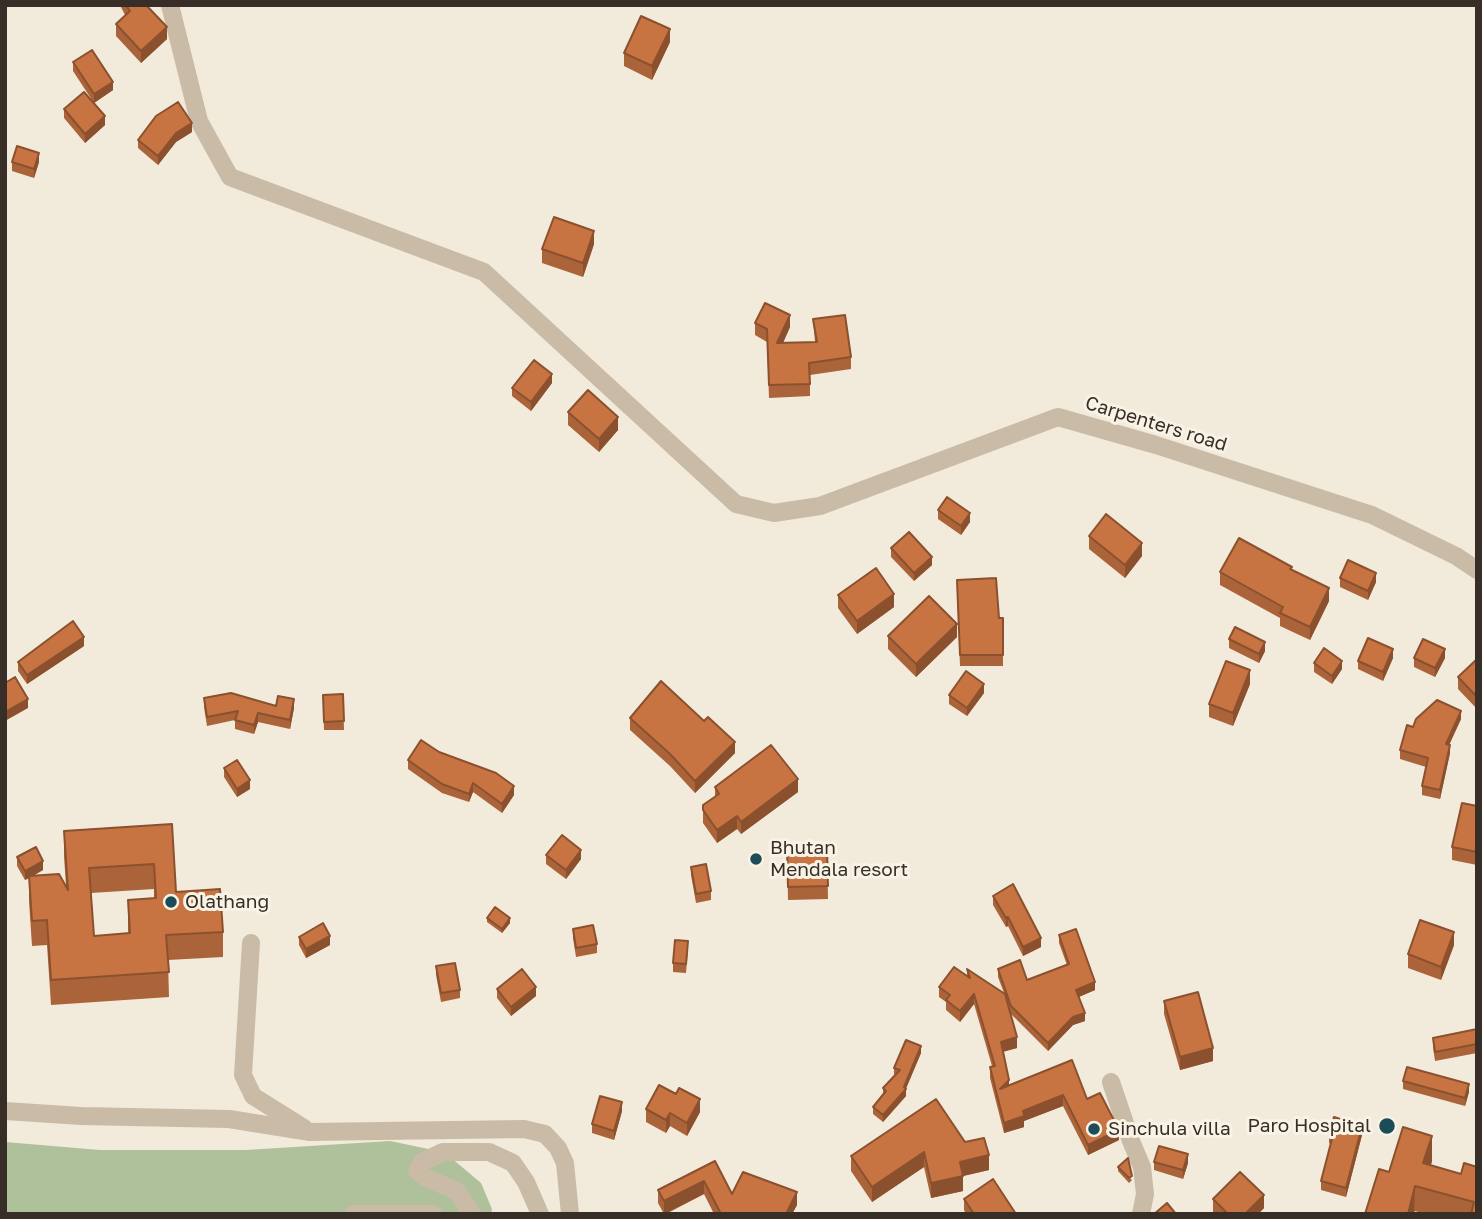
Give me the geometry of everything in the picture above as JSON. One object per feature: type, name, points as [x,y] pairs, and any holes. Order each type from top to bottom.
[{"type":"street","name":"Carpenters road","points":[[170,5],[199,121],[230,177],[484,272],[736,504],[774,513],[820,506],[1058,417],[1156,444],[1372,515],[1456,556],[1477,570]]},
{"type":"street","points":[[251,943],[243,1075],[253,1096],[310,1132]]},
{"type":"street","points":[[1111,1082],[1142,1167],[1145,1195],[1141,1214]]},
{"type":"street","points":[[5,1111],[81,1116],[229,1119],[310,1132],[524,1129],[545,1134],[558,1148],[565,1163],[570,1214]]},
{"type":"street","points":[[472,1214],[457,1191],[426,1178],[417,1171],[422,1161],[443,1152],[489,1152],[513,1163],[526,1182],[540,1214]]},
{"type":"street","points":[[354,1214],[434,1214]]},
{"type":"green space","points":[[390,1141],[443,1152],[481,1183],[492,1209],[491,1214],[5,1214],[5,1142],[100,1150],[246,1150]]},
{"type":"building","points":[[126,5],[146,5],[167,27],[141,51],[116,24],[130,11]]},
{"type":"building","points":[[641,16],[670,29],[652,66],[624,53]]},
{"type":"building","points":[[92,50],[113,82],[94,94],[73,62]]},
{"type":"building","points":[[84,92],[105,116],[85,134],[64,109]]},
{"type":"building","points":[[178,102],[192,123],[176,133],[158,156],[138,140],[156,116]]},
{"type":"building","points":[[17,146],[39,153],[34,169],[12,162]]},
{"type":"building","points":[[554,217],[594,231],[583,263],[542,249]]},
{"type":"building","points":[[765,303],[790,315],[777,343],[817,342],[813,319],[845,315],[851,357],[809,363],[810,384],[769,385],[767,329],[755,323]]},
{"type":"building","points":[[534,360],[552,374],[531,402],[512,388]]},
{"type":"building","points":[[588,390],[618,417],[599,439],[568,412]]},
{"type":"building","points":[[947,497],[970,513],[961,526],[938,510]]},
{"type":"building","points":[[1106,514],[1142,543],[1125,565],[1089,536]]},
{"type":"building","points":[[909,532],[932,557],[914,573],[891,548]]},
{"type":"building","points":[[1239,538],[1292,567],[1290,569],[1329,588],[1310,627],[1280,613],[1283,607],[1220,572]]},
{"type":"building","points":[[1348,560],[1376,573],[1368,591],[1340,578]]},
{"type":"building","points":[[876,568],[894,594],[857,621],[838,595]]},
{"type":"building","points":[[996,578],[999,618],[1003,618],[1003,655],[960,655],[957,580]]},
{"type":"building","points":[[929,596],[957,624],[916,664],[888,636]]},
{"type":"building","points":[[73,621],[84,637],[27,675],[18,662]]},
{"type":"building","points":[[1235,627],[1265,642],[1259,654],[1229,639]]},
{"type":"building","points":[[1368,638],[1393,649],[1383,672],[1358,661]]},
{"type":"building","points":[[1423,639],[1445,649],[1435,668],[1414,658]]},
{"type":"building","points":[[1324,648],[1342,661],[1332,676],[1314,663]]},
{"type":"building","points":[[1477,660],[1477,697],[1458,677]]},
{"type":"building","points":[[1226,661],[1250,670],[1233,713],[1209,704]]},
{"type":"building","points":[[966,671],[984,684],[967,708],[949,695]]},
{"type":"building","points":[[15,677],[28,699],[5,712],[5,683]]},
{"type":"building","points":[[661,681],[704,721],[708,717],[735,742],[695,781],[630,718]]},
{"type":"building","points":[[231,693],[276,706],[278,696],[294,699],[290,720],[258,713],[254,725],[235,720],[238,711],[207,717],[204,698]]},
{"type":"building","points":[[343,694],[344,721],[324,722],[323,695]]},
{"type":"building","points":[[1437,700],[1461,711],[1446,744],[1450,745],[1440,790],[1422,786],[1428,758],[1400,750],[1407,725],[1413,727],[1416,719]]},
{"type":"building","points":[[421,740],[439,752],[496,773],[514,786],[502,804],[473,783],[469,794],[442,784],[408,760]]},
{"type":"building","points":[[771,745],[798,779],[741,822],[737,816],[717,830],[703,810],[703,805],[719,794],[715,787]]},
{"type":"building","points":[[237,760],[250,780],[237,789],[224,768]]},
{"type":"building","points":[[1462,803],[1477,806],[1477,852],[1452,847]]},
{"type":"building","points":[[172,824],[176,892],[220,889],[223,932],[166,935],[169,972],[51,980],[47,920],[32,921],[29,876],[59,874],[68,890],[64,831]],"holes":[[[154,864],[156,898],[128,900],[130,933],[94,936],[89,868]]]},
{"type":"building","points":[[562,835],[581,850],[566,870],[546,855]]},
{"type":"building","points":[[36,847],[43,861],[25,871],[17,857]]},
{"type":"building","points":[[827,848],[828,886],[788,887],[787,849]]},
{"type":"building","points":[[706,864],[711,891],[696,894],[691,867]]},
{"type":"building","points":[[1013,884],[1041,938],[1023,947],[1008,917],[1006,918],[993,896]]},
{"type":"building","points":[[495,907],[510,918],[502,929],[487,918]]},
{"type":"building","points":[[1420,920],[1454,932],[1441,967],[1408,954]]},
{"type":"building","points":[[323,923],[330,936],[306,949],[299,937]]},
{"type":"building","points":[[593,925],[597,944],[576,948],[573,929]]},
{"type":"building","points":[[1076,929],[1095,982],[1076,990],[1085,1013],[1073,1017],[1048,1043],[1011,1006],[998,969],[1020,960],[1027,980],[1069,964],[1059,935]]},
{"type":"building","points":[[675,940],[688,941],[686,964],[673,963]]},
{"type":"building","points":[[455,963],[460,990],[441,993],[436,966]]},
{"type":"building","points":[[954,967],[970,978],[967,969],[1005,994],[1017,1037],[1001,1042],[1009,1080],[1000,1089],[1072,1060],[1087,1099],[1100,1093],[1119,1130],[1088,1145],[1063,1095],[1023,1111],[1024,1116],[1004,1123],[990,1067],[995,1066],[974,994],[960,1011],[946,1000],[950,995],[939,987]]},
{"type":"building","points":[[522,969],[536,987],[511,1007],[497,989]]},
{"type":"building","points":[[1198,992],[1213,1048],[1180,1057],[1164,1001]]},
{"type":"building","points":[[1477,1029],[1477,1044],[1435,1052],[1433,1038]]},
{"type":"building","points":[[906,1040],[921,1046],[904,1087],[906,1089],[883,1115],[873,1107],[886,1091],[883,1088],[900,1070],[894,1068]]},
{"type":"building","points":[[1407,1067],[1469,1084],[1465,1098],[1403,1081]]},
{"type":"building","points":[[659,1085],[676,1094],[679,1088],[700,1099],[687,1123],[670,1113],[666,1120],[646,1109]]},
{"type":"building","points":[[600,1096],[622,1102],[614,1131],[592,1124]]},
{"type":"building","points":[[936,1099],[965,1142],[984,1138],[989,1155],[960,1162],[963,1176],[931,1183],[924,1152],[872,1187],[851,1156]]},
{"type":"building","points":[[1334,1117],[1362,1126],[1346,1188],[1321,1181],[1333,1135],[1329,1134]]},
{"type":"building","points":[[1403,1127],[1432,1136],[1423,1163],[1461,1174],[1464,1163],[1477,1167],[1477,1214],[1471,1214],[1474,1202],[1415,1186],[1408,1214],[1365,1214],[1379,1169],[1389,1172]]},
{"type":"building","points":[[1159,1146],[1188,1154],[1183,1170],[1154,1162]]},
{"type":"building","points":[[1128,1158],[1132,1176],[1129,1178],[1118,1167]]},
{"type":"building","points":[[715,1161],[732,1194],[743,1172],[797,1192],[786,1214],[721,1214],[704,1181],[664,1201],[658,1190]]},
{"type":"building","points":[[1240,1172],[1264,1195],[1245,1214],[1228,1214],[1213,1199]]},
{"type":"building","points":[[993,1179],[1016,1214],[974,1214],[964,1199]]},
{"type":"building","points":[[1167,1203],[1176,1214],[1154,1214]]},
{"type":"place","name":"Bhutan Mendala resort","points":[[756,859]]},
{"type":"place","name":"Olathang","points":[[171,902]]},
{"type":"place","name":"Paro Hospital","points":[[1387,1126]]},
{"type":"place","name":"Sinchula villa","points":[[1094,1129]]}]
